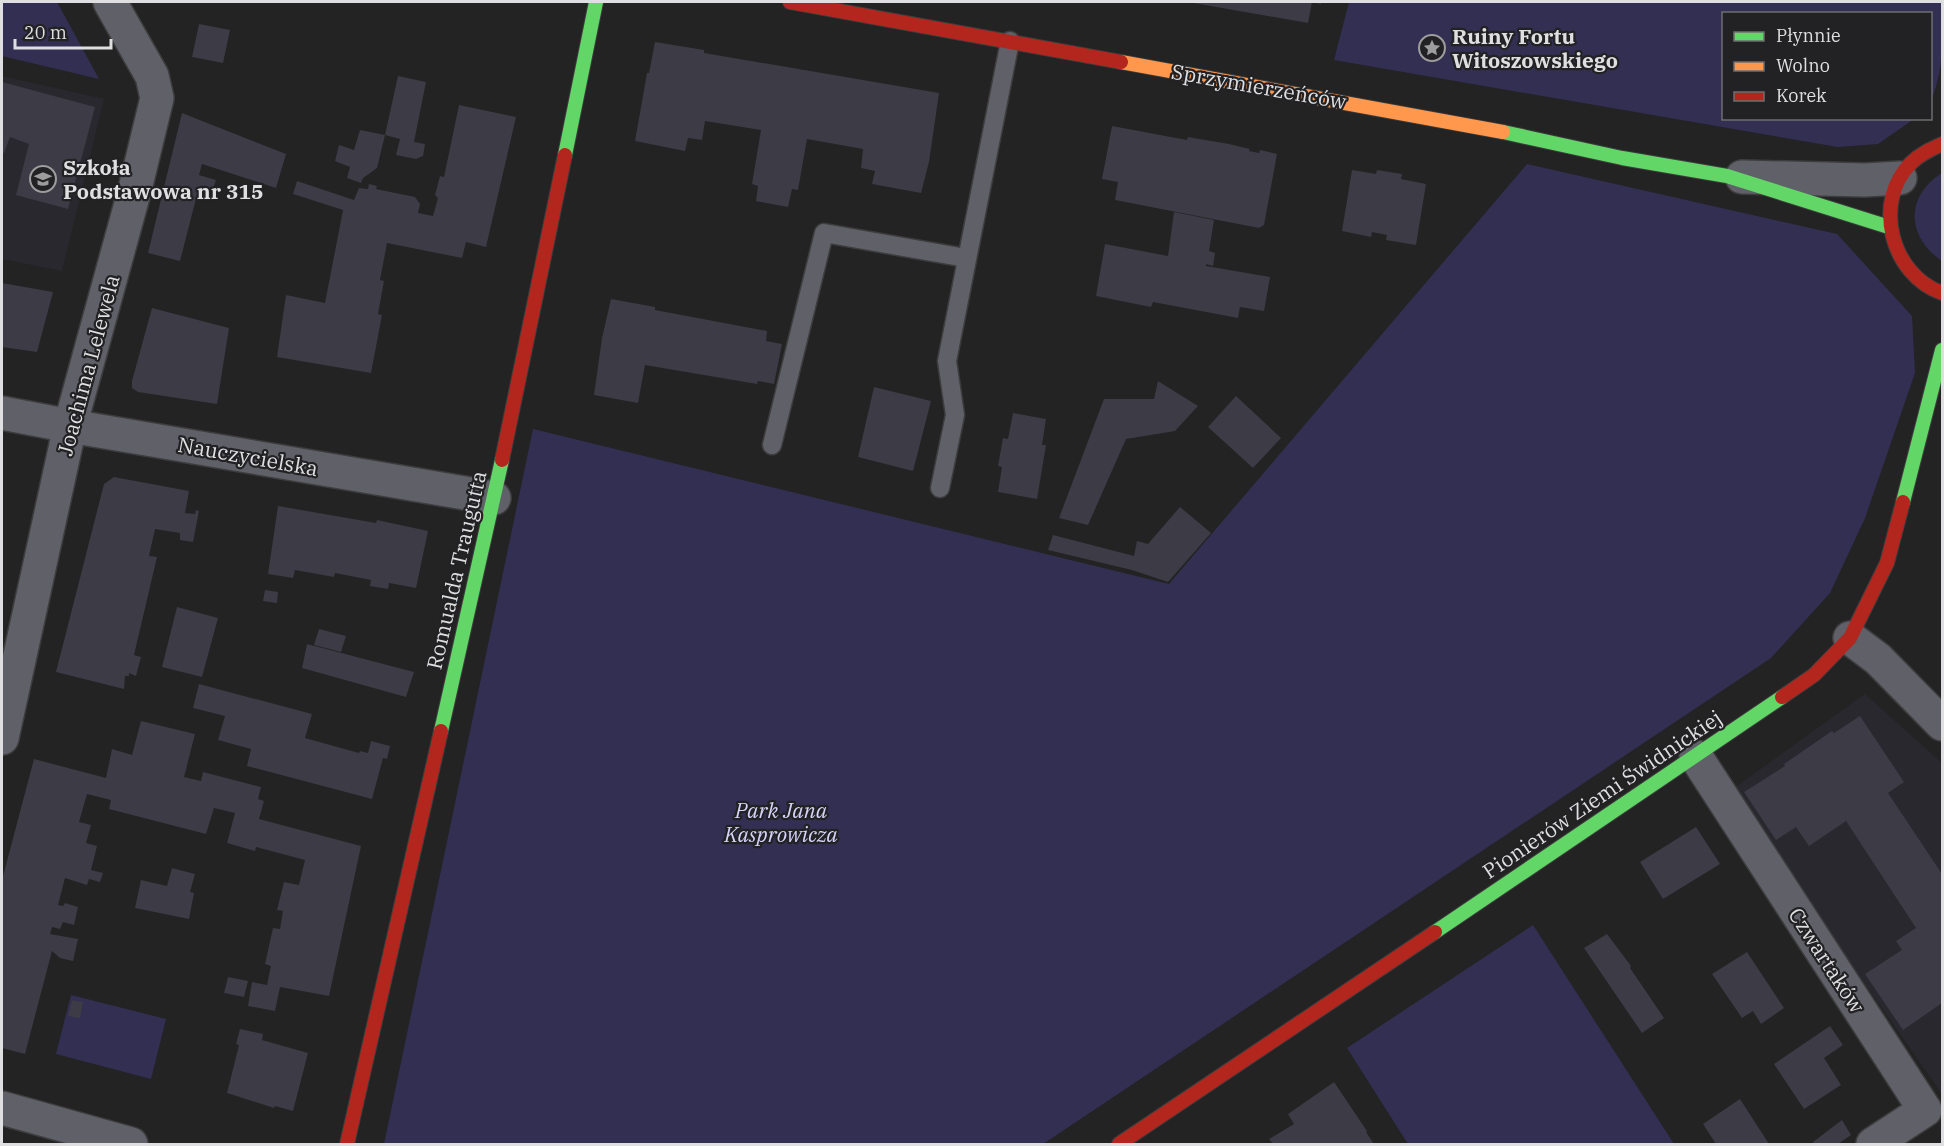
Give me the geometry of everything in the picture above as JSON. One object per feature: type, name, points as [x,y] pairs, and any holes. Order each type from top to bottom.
[{"type":"street","name":"Joachima Lelewela","points":[[2,738],[70,426],[135,189],[157,98],[152,76],[110,2]]},
{"type":"street","name":"Romualda Traugutta","points":[[347,1144],[494,498],[596,2]]},
{"type":"street","name":"Sprzymierzeńców","points":[[790,2],[1476,126],[1622,158],[1727,177],[1889,227]]},
{"type":"street","points":[[1942,144],[1933,147],[1914,160],[1900,178],[1892,194],[1889,210],[1889,227],[1897,253],[1913,276],[1935,291],[1942,293]]},
{"type":"street","name":"Sprzymierzeńców","points":[[1727,177],[1865,180],[1900,178]]},
{"type":"street","name":"Pionierów Ziemi Świdnickiej","points":[[1119,1144],[1696,757],[1814,675],[1850,638],[1887,563],[1942,350]]},
{"type":"street","name":"Nauczycielska","points":[[2,413],[494,498]]},
{"type":"street","points":[[1850,638],[1878,659],[1942,724]]},
{"type":"street","name":"Czwartaków","points":[[1696,757],[1925,1110],[1873,1144]]},
{"type":"street","points":[[2,1108],[131,1144]]},
{"type":"lane","points":[[940,488],[955,415],[947,361],[1010,41]]},
{"type":"lane","points":[[772,445],[824,233],[966,258]]},
{"type":"shaded area","name":"Szkoła Podstawowa nr 315","points":[[2,76],[104,99],[62,271],[2,259]]},
{"type":"shaded area","points":[[1865,694],[1942,763],[1942,1094],[1730,791]]},
{"type":"green space","points":[[2,2],[57,2],[99,79],[2,56]]},
{"type":"green space","points":[[1349,2],[1942,2],[1942,52],[1932,97],[1932,12],[1722,12],[1722,120],[1913,120],[1878,144],[1838,147],[1334,60]]},
{"type":"green space","name":"Park Jana Kasprowicza","points":[[1527,164],[1837,234],[1912,316],[1915,373],[1865,518],[1830,593],[1771,658],[1043,1144],[384,1144],[533,429],[1169,584]]},
{"type":"green space","points":[[1942,173],[1942,261],[1922,240],[1916,229],[1915,217],[1916,205],[1921,193]]},
{"type":"green space","points":[[1533,925],[1674,1144],[1408,1144],[1347,1048]]},
{"type":"green space","points":[[71,995],[166,1019],[151,1079],[56,1054]]},
{"type":"building","points":[[1188,2],[1312,2],[1308,23]]},
{"type":"building","points":[[199,24],[230,30],[223,63],[192,57]]},
{"type":"building","points":[[655,42],[704,50],[704,53],[939,93],[929,162],[921,193],[872,184],[875,171],[861,168],[863,149],[807,139],[798,190],[792,189],[788,207],[756,201],[758,186],[752,184],[761,130],[705,121],[702,140],[688,138],[685,151],[635,141]]},
{"type":"building","points":[[398,76],[426,82],[414,142],[425,144],[423,156],[416,159],[396,155],[400,139],[385,135]]},
{"type":"building","points":[[2,82],[95,107],[68,209],[16,195],[29,144],[10,137],[4,153],[2,152]]},
{"type":"building","points":[[459,105],[516,117],[486,247],[466,242],[462,258],[387,243],[380,280],[384,281],[378,314],[382,315],[371,373],[277,357],[286,295],[325,303],[343,210],[293,194],[297,181],[354,200],[359,188],[368,189],[369,184],[377,186],[376,189],[415,197],[420,204],[418,213],[433,216],[438,198],[435,195],[440,176],[444,177]]},
{"type":"building","points":[[182,113],[286,154],[276,188],[202,164],[199,175],[216,180],[211,195],[198,191],[180,261],[148,253]]},
{"type":"building","points":[[1112,126],[1187,140],[1188,137],[1229,144],[1259,153],[1260,150],[1277,154],[1264,225],[1259,228],[1115,200],[1118,182],[1102,179]]},
{"type":"building","points":[[360,130],[385,135],[377,168],[363,178],[361,183],[347,178],[350,167],[335,161],[339,145],[354,150]]},
{"type":"building","points":[[1352,170],[1376,174],[1377,170],[1402,174],[1401,179],[1426,184],[1416,245],[1386,240],[1387,235],[1372,232],[1371,237],[1342,231]]},
{"type":"building","points":[[1174,212],[1214,220],[1209,251],[1215,253],[1213,266],[1206,264],[1206,266],[1270,277],[1264,311],[1240,307],[1238,318],[1153,302],[1151,307],[1096,296],[1105,244],[1168,256]]},
{"type":"building","points":[[2,283],[53,292],[37,352],[2,347]]},
{"type":"building","points":[[611,299],[655,307],[655,310],[767,331],[766,341],[782,344],[774,384],[758,381],[757,384],[645,365],[638,403],[594,395],[602,338]]},
{"type":"building","points":[[152,308],[229,328],[217,404],[138,392],[132,388]]},
{"type":"building","points":[[1158,381],[1198,406],[1175,431],[1126,439],[1088,525],[1059,518],[1104,399],[1154,399]]},
{"type":"building","points":[[874,387],[931,401],[913,471],[858,457]]},
{"type":"building","points":[[1236,396],[1281,438],[1253,468],[1208,427]]},
{"type":"building","points":[[1013,413],[1046,419],[1042,445],[1046,445],[1037,499],[998,492],[1002,467],[998,466],[1003,438],[1008,439]]},
{"type":"building","points":[[114,477],[189,491],[185,513],[195,514],[196,510],[199,511],[193,542],[180,540],[180,533],[155,529],[149,556],[157,557],[134,655],[141,657],[136,676],[129,673],[129,676],[125,676],[124,689],[56,672],[104,484]]},
{"type":"building","points":[[278,506],[376,523],[377,520],[428,531],[416,588],[389,583],[388,589],[370,586],[371,580],[335,573],[334,577],[295,570],[293,578],[268,574]]},
{"type":"building","points":[[1180,507],[1211,533],[1168,582],[1132,570],[1048,550],[1053,535],[1134,556],[1137,541],[1148,544]]},
{"type":"building","points":[[265,590],[278,592],[277,603],[263,601]]},
{"type":"building","points":[[177,607],[218,618],[202,677],[162,667]]},
{"type":"building","points":[[319,629],[346,636],[341,652],[314,645]]},
{"type":"building","points":[[307,644],[414,672],[406,697],[302,668]]},
{"type":"building","points":[[199,684],[312,714],[305,738],[359,753],[360,751],[368,753],[371,741],[390,746],[387,759],[383,758],[372,799],[247,766],[251,749],[218,740],[225,716],[193,708]]},
{"type":"building","points":[[1860,716],[1904,782],[1888,793],[1942,874],[1942,1003],[1903,1030],[1865,974],[1902,950],[1896,941],[1916,928],[1846,821],[1809,846],[1796,827],[1776,840],[1744,792],[1785,766],[1784,764],[1832,731],[1834,733]]},
{"type":"building","points":[[141,721],[195,734],[184,777],[201,781],[203,772],[261,787],[258,799],[264,801],[259,819],[361,846],[329,996],[280,987],[275,1011],[248,1006],[252,982],[267,985],[271,966],[265,964],[273,928],[280,929],[283,911],[277,910],[284,882],[299,885],[305,860],[256,847],[255,851],[227,843],[235,813],[214,808],[206,834],[109,809],[111,800],[87,794],[79,822],[91,825],[86,843],[97,846],[91,870],[103,873],[100,882],[89,879],[87,885],[65,878],[58,905],[63,906],[65,903],[78,907],[74,925],[63,922],[60,929],[52,927],[50,934],[78,939],[73,961],[60,958],[52,951],[25,1054],[2,1048],[2,880],[34,759],[106,778],[112,749],[132,755]]},
{"type":"building","points":[[1696,827],[1720,864],[1663,899],[1640,862]]},
{"type":"building","points":[[172,868],[195,874],[190,892],[194,893],[189,919],[135,908],[141,880],[167,886]]},
{"type":"building","points":[[1607,934],[1631,966],[1630,968],[1664,1018],[1642,1033],[1584,948]]},
{"type":"building","points":[[1747,952],[1784,1008],[1761,1024],[1753,1011],[1742,1018],[1712,974]]},
{"type":"building","points":[[228,977],[248,981],[244,997],[224,993]]},
{"type":"building","points":[[72,1000],[83,1002],[80,1018],[68,1016]]},
{"type":"building","points":[[1830,1026],[1843,1045],[1824,1058],[1841,1085],[1804,1109],[1774,1064]]},
{"type":"building","points":[[240,1029],[263,1034],[262,1040],[308,1053],[293,1111],[275,1106],[274,1108],[227,1093],[239,1045],[236,1044]]},
{"type":"building","points":[[1334,1082],[1374,1144],[1273,1144],[1269,1139],[1294,1124],[1288,1114]]},
{"type":"building","points":[[1740,1099],[1769,1144],[1716,1144],[1703,1124]]},
{"type":"building","points":[[1842,1120],[1851,1135],[1838,1144],[1815,1144],[1813,1142]]},
{"type":"traffic: fast","points":[[565,155],[596,2]]},
{"type":"traffic: fast","points":[[1503,132],[1622,158],[1727,176],[1889,227]]},
{"type":"traffic: fast","points":[[1903,502],[1942,350]]},
{"type":"traffic: fast","points":[[441,731],[502,460]]},
{"type":"traffic: fast","points":[[1435,932],[1782,697]]},
{"type":"traffic: slow","points":[[1121,62],[1503,132]]},
{"type":"traffic: jam","points":[[790,2],[1121,62]]},
{"type":"traffic: jam","points":[[1942,144],[1914,160],[1899,179],[1892,197],[1890,217],[1899,254],[1910,271],[1924,284],[1942,293]]},
{"type":"traffic: jam","points":[[502,460],[565,155]]},
{"type":"traffic: jam","points":[[1782,697],[1814,675],[1850,638],[1887,563],[1903,502]]},
{"type":"traffic: jam","points":[[347,1144],[441,731]]},
{"type":"traffic: jam","points":[[1119,1144],[1435,932]]},
{"type":"place","name":"Ruiny Fortu Witoszowskiego","points":[[1432,48]]},
{"type":"place","name":"Szkoła Podstawowa nr 315","points":[[43,179]]}]
